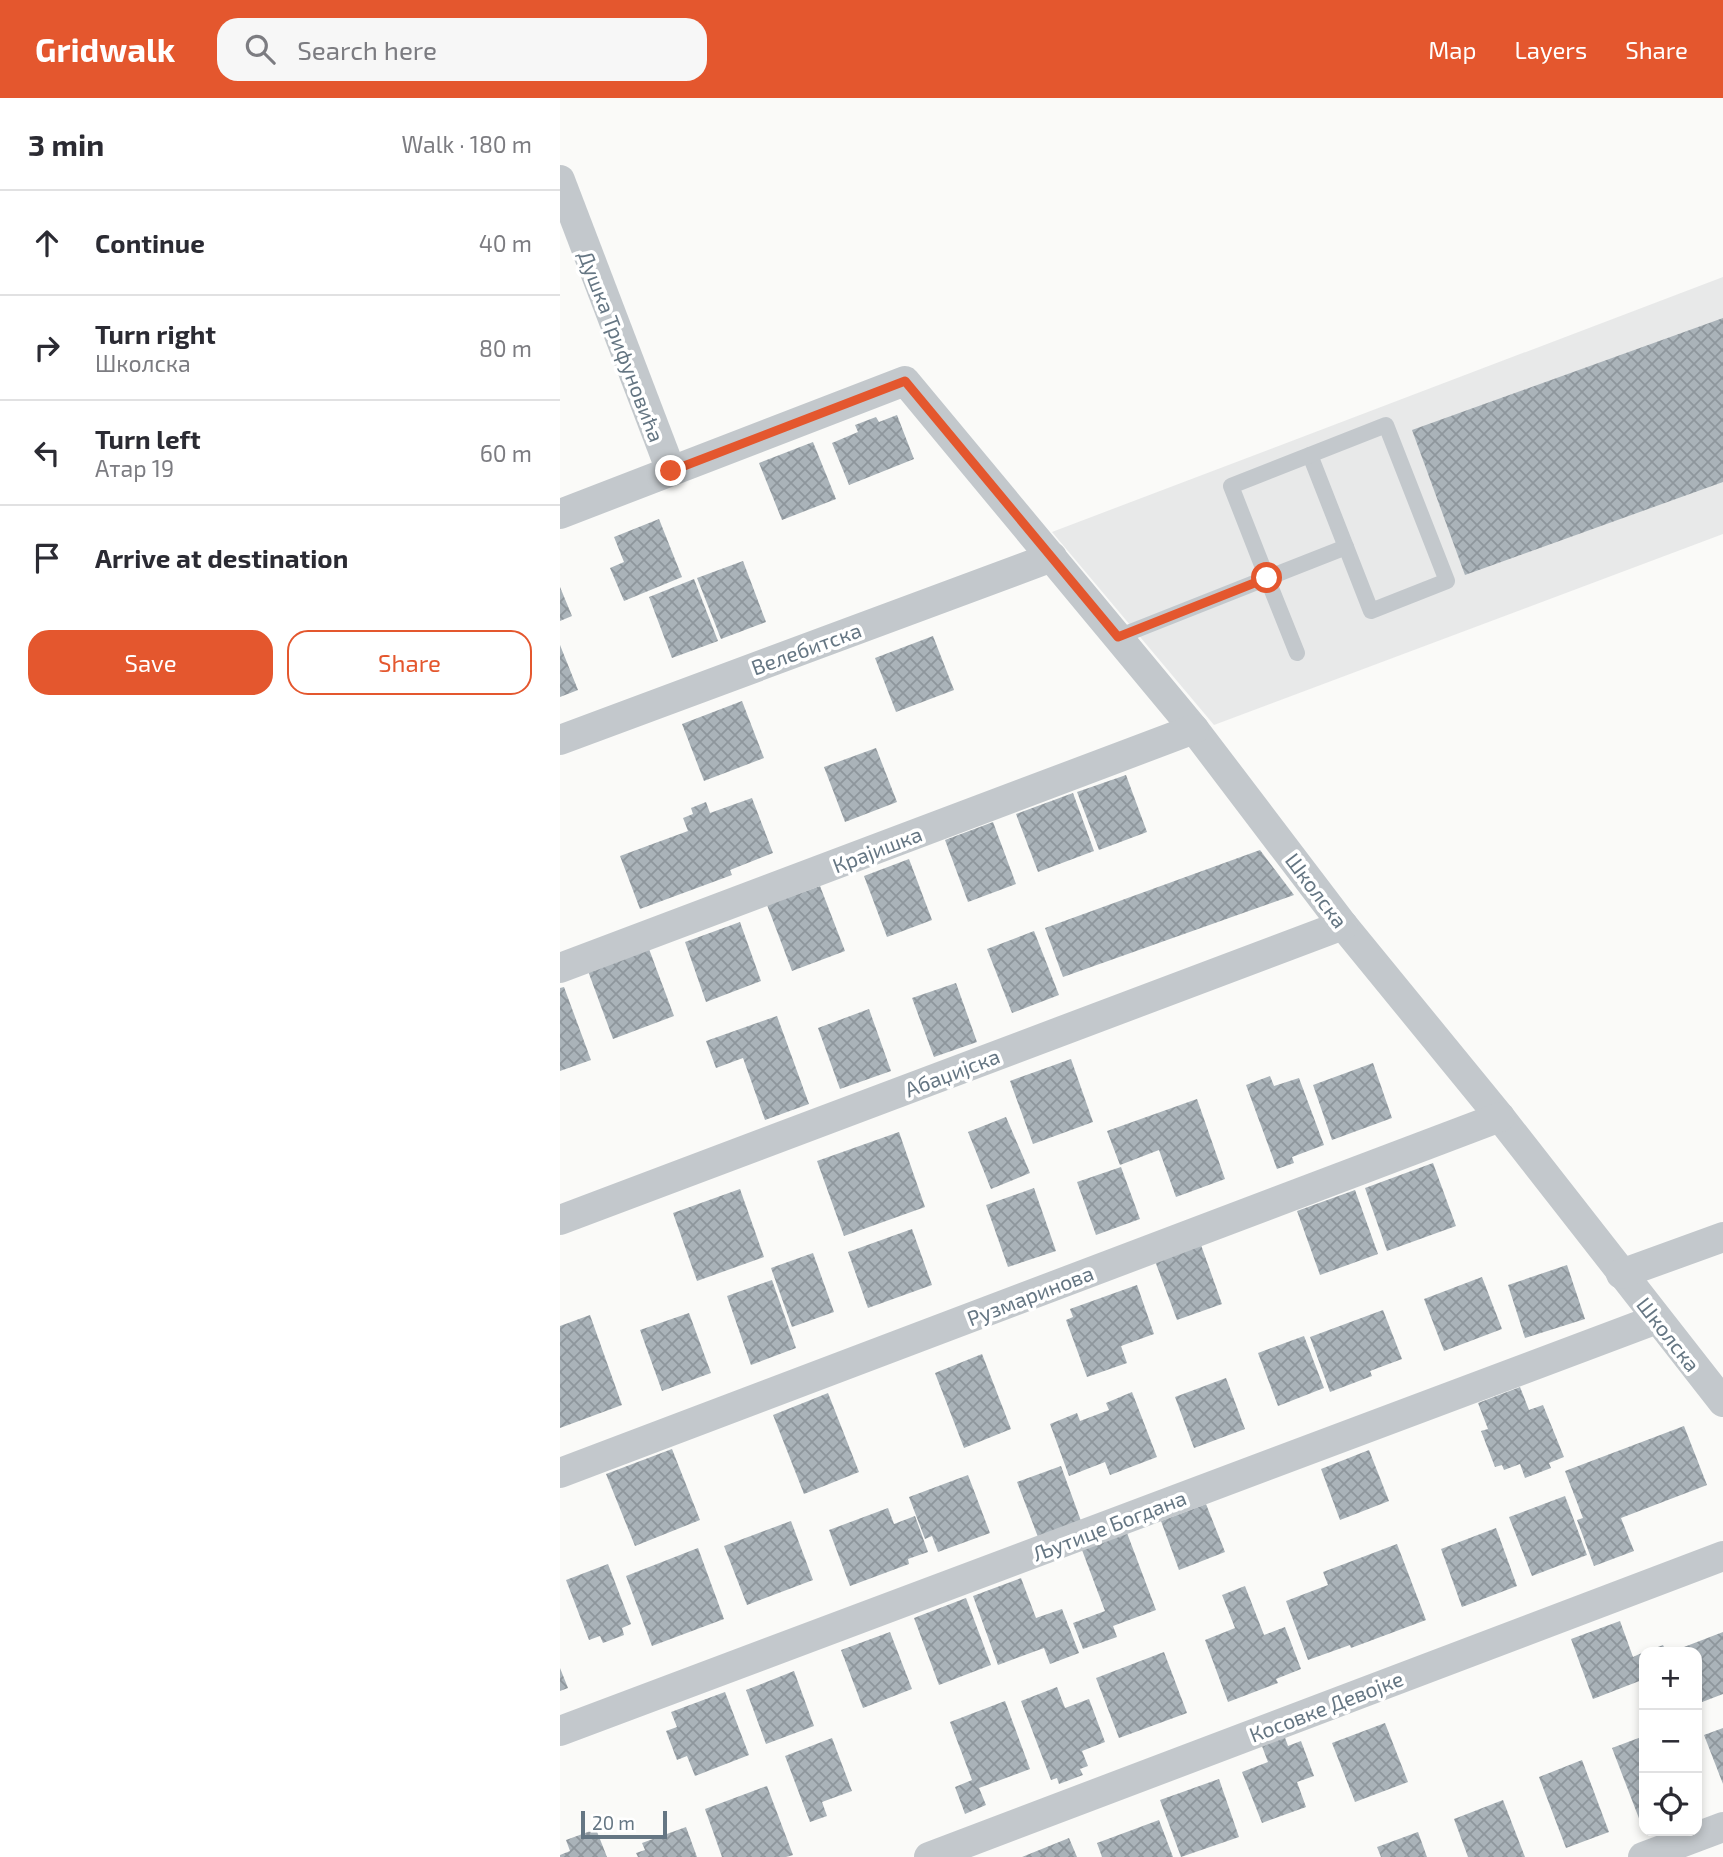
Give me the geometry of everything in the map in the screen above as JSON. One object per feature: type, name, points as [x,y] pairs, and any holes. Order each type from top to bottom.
[{"type":"street","name":"Душка Трифуновића","points":[[560,180],[671,471]]},
{"type":"street","name":"Школска","points":[[671,471],[905,381],[1195,729],[1343,925],[1500,1117],[1723,1402]]},
{"type":"street","points":[[560,514],[671,471]]},
{"type":"street","name":"Велебитска","points":[[560,740],[1052,556]]},
{"type":"street","name":"Крајишка","points":[[560,968],[1195,729]]},
{"type":"street","name":"Абаџијска","points":[[560,1220],[1343,925]]},
{"type":"street","name":"Рузмаринова","points":[[560,1473],[1500,1117]]},
{"type":"street","points":[[1621,1274],[1723,1237]]},
{"type":"street","name":"Љутице Богдана","points":[[560,1731],[1657,1319]]},
{"type":"street","name":"Косовке Девојке","points":[[929,1857],[1723,1556]]},
{"type":"street","points":[[1643,1857],[1723,1828]]},
{"type":"lane","points":[[1297,653],[1231,486],[1385,425],[1447,581],[1371,611],[1310,455]]},
{"type":"lane","points":[[1118,637],[1346,547]]},
{"type":"shaded area","points":[[1723,277],[1723,534],[1214,725],[1052,532]]},
{"type":"building","points":[[1723,318],[1723,482],[1465,575],[1412,430]]},
{"type":"building","points":[[897,415],[914,459],[849,485],[832,443],[858,432],[855,425],[876,417],[879,422]]},
{"type":"building","points":[[813,442],[836,499],[782,520],[759,463]]},
{"type":"building","points":[[659,519],[682,577],[624,601],[610,568],[624,562],[614,537]]},
{"type":"building","points":[[743,561],[766,622],[721,639],[697,578]]},
{"type":"building","points":[[694,579],[718,641],[672,658],[649,597]]},
{"type":"building","points":[[560,587],[572,616],[560,621]]},
{"type":"building","points":[[933,636],[954,690],[896,712],[875,658]]},
{"type":"building","points":[[560,645],[578,690],[560,697]]},
{"type":"building","points":[[742,701],[764,758],[704,781],[682,724]]},
{"type":"building","points":[[876,748],[897,802],[845,822],[824,767]]},
{"type":"building","points":[[1126,775],[1147,832],[1099,850],[1077,792]]},
{"type":"building","points":[[1073,793],[1094,851],[1038,872],[1016,814]]},
{"type":"building","points":[[752,798],[773,853],[730,870],[732,875],[640,909],[620,856],[688,831],[683,818],[693,814],[691,808],[706,802],[710,813]]},
{"type":"building","points":[[993,822],[1016,884],[968,902],[945,840]]},
{"type":"building","points":[[1260,850],[1294,895],[1063,977],[1045,928]]},
{"type":"building","points":[[909,859],[932,920],[887,937],[864,876]]},
{"type":"building","points":[[820,886],[845,951],[792,971],[767,905]]},
{"type":"building","points":[[740,922],[761,981],[706,1002],[685,942]]},
{"type":"building","points":[[1034,931],[1059,995],[1012,1013],[987,949]]},
{"type":"building","points":[[649,949],[674,1016],[613,1039],[588,971]]},
{"type":"building","points":[[956,983],[977,1042],[934,1057],[912,998]]},
{"type":"building","points":[[564,987],[591,1060],[560,1071],[560,988]]},
{"type":"building","points":[[869,1009],[891,1071],[840,1089],[818,1028]]},
{"type":"building","points":[[777,1016],[809,1104],[765,1120],[743,1058],[716,1068],[706,1041]]},
{"type":"building","points":[[1071,1059],[1093,1122],[1033,1144],[1010,1081]]},
{"type":"building","points":[[1373,1063],[1392,1118],[1332,1140],[1313,1085]]},
{"type":"building","points":[[1270,1076],[1274,1086],[1299,1078],[1324,1145],[1292,1157],[1294,1163],[1277,1169],[1246,1085]]},
{"type":"building","points":[[1197,1099],[1225,1179],[1176,1197],[1159,1150],[1120,1165],[1107,1131]]},
{"type":"building","points":[[1006,1117],[1030,1173],[991,1189],[968,1132]]},
{"type":"building","points":[[899,1132],[925,1207],[844,1236],[817,1161]]},
{"type":"building","points":[[1433,1163],[1456,1226],[1387,1251],[1365,1188]]},
{"type":"building","points":[[1121,1167],[1140,1219],[1096,1235],[1077,1182]]},
{"type":"building","points":[[1034,1188],[1056,1251],[1008,1267],[986,1205]]},
{"type":"building","points":[[740,1189],[764,1257],[697,1281],[673,1213]]},
{"type":"building","points":[[1355,1190],[1378,1254],[1320,1275],[1297,1211]]},
{"type":"building","points":[[912,1229],[932,1285],[868,1308],[848,1252]]},
{"type":"building","points":[[1201,1245],[1222,1304],[1177,1320],[1155,1261]]},
{"type":"building","points":[[813,1253],[834,1312],[792,1327],[771,1268]]},
{"type":"building","points":[[1567,1265],[1585,1319],[1525,1338],[1508,1285]]},
{"type":"building","points":[[1482,1277],[1502,1329],[1444,1351],[1424,1299]]},
{"type":"building","points":[[772,1280],[796,1348],[751,1365],[727,1296]]},
{"type":"building","points":[[1137,1285],[1154,1334],[1121,1346],[1127,1363],[1087,1377],[1066,1320],[1073,1317],[1070,1309]]},
{"type":"building","points":[[1383,1310],[1402,1359],[1370,1371],[1372,1376],[1330,1392],[1310,1337]]},
{"type":"building","points":[[689,1313],[711,1373],[662,1391],[640,1330]]},
{"type":"building","points":[[590,1315],[622,1405],[560,1428],[560,1326]]},
{"type":"building","points":[[1304,1336],[1324,1388],[1278,1406],[1258,1353]]},
{"type":"building","points":[[982,1354],[1011,1429],[964,1448],[935,1373]]},
{"type":"building","points":[[1226,1378],[1245,1429],[1194,1448],[1175,1397]]},
{"type":"building","points":[[1520,1387],[1529,1410],[1543,1405],[1564,1457],[1549,1463],[1551,1468],[1525,1478],[1520,1464],[1504,1470],[1502,1465],[1495,1467],[1481,1431],[1488,1429],[1478,1403]]},
{"type":"building","points":[[1132,1392],[1157,1457],[1110,1475],[1105,1462],[1069,1476],[1050,1424],[1077,1413],[1080,1421],[1109,1410],[1106,1403]]},
{"type":"building","points":[[828,1393],[859,1472],[804,1494],[773,1415]]},
{"type":"building","points":[[1684,1426],[1707,1485],[1621,1518],[1634,1551],[1594,1566],[1577,1520],[1583,1518],[1565,1471]]},
{"type":"building","points":[[672,1449],[700,1520],[635,1546],[606,1474]]},
{"type":"building","points":[[1369,1450],[1389,1501],[1340,1520],[1321,1469]]},
{"type":"building","points":[[1061,1466],[1081,1521],[1038,1537],[1017,1482]]},
{"type":"building","points":[[968,1475],[990,1533],[938,1552],[932,1536],[925,1539],[909,1497]]},
{"type":"building","points":[[1565,1496],[1587,1555],[1532,1576],[1509,1517]]},
{"type":"building","points":[[1206,1504],[1225,1552],[1179,1570],[1161,1521]]},
{"type":"building","points":[[888,1508],[894,1524],[915,1516],[928,1552],[908,1559],[909,1564],[850,1586],[829,1530]]},
{"type":"building","points":[[791,1521],[813,1580],[747,1605],[724,1546]]},
{"type":"building","points":[[1496,1528],[1517,1586],[1462,1607],[1441,1549]]},
{"type":"building","points":[[1127,1533],[1156,1610],[1113,1626],[1117,1637],[1083,1649],[1073,1623],[1105,1611],[1082,1550]]},
{"type":"building","points":[[1397,1544],[1426,1620],[1351,1648],[1350,1645],[1308,1660],[1286,1601],[1328,1585],[1323,1572]]},
{"type":"building","points":[[698,1548],[724,1619],[652,1646],[626,1576]]},
{"type":"building","points":[[608,1564],[631,1624],[622,1628],[624,1635],[603,1643],[600,1636],[589,1640],[566,1580]]},
{"type":"building","points":[[1021,1578],[1036,1618],[1062,1609],[1079,1653],[1050,1664],[1044,1648],[998,1665],[973,1596]]},
{"type":"building","points":[[1245,1586],[1264,1635],[1285,1627],[1301,1669],[1276,1679],[1278,1683],[1228,1702],[1205,1640],[1235,1628],[1222,1595]]},
{"type":"building","points":[[966,1598],[991,1665],[939,1685],[914,1618]]},
{"type":"building","points":[[1620,1621],[1633,1657],[1639,1654],[1639,1681],[1593,1699],[1571,1639]]},
{"type":"building","points":[[890,1632],[912,1689],[863,1708],[841,1650]]},
{"type":"building","points":[[1723,1632],[1723,1694],[1702,1702],[1702,1647],[1684,1647]]},
{"type":"building","points":[[1164,1652],[1187,1713],[1119,1738],[1096,1678]]},
{"type":"building","points":[[560,1668],[568,1688],[560,1691]]},
{"type":"building","points":[[794,1671],[814,1726],[766,1744],[746,1690]]},
{"type":"building","points":[[1057,1687],[1065,1708],[1089,1699],[1105,1742],[1082,1751],[1088,1766],[1080,1769],[1083,1775],[1059,1784],[1057,1778],[1051,1780],[1021,1701]]},
{"type":"building","points":[[725,1692],[749,1755],[695,1776],[687,1756],[677,1760],[666,1731],[677,1727],[671,1712]]},
{"type":"building","points":[[1005,1701],[1030,1769],[979,1788],[986,1805],[965,1814],[955,1787],[972,1780],[950,1722]]},
{"type":"building","points":[[1385,1723],[1408,1782],[1355,1802],[1332,1743]]},
{"type":"building","points":[[1723,1728],[1723,1784],[1704,1735]]},
{"type":"building","points":[[1283,1732],[1288,1746],[1301,1741],[1314,1776],[1297,1782],[1306,1807],[1262,1823],[1242,1772],[1268,1762],[1260,1741]]},
{"type":"building","points":[[832,1738],[852,1791],[822,1802],[827,1816],[810,1822],[785,1756]]},
{"type":"building","points":[[1639,1738],[1639,1818],[1612,1748]]},
{"type":"building","points":[[1582,1760],[1609,1832],[1566,1848],[1539,1777]]},
{"type":"building","points":[[1219,1779],[1239,1837],[1181,1857],[1160,1800]]},
{"type":"building","points":[[767,1786],[793,1855],[722,1857],[705,1809]]},
{"type":"building","points":[[1503,1800],[1525,1857],[1468,1857],[1454,1819]]},
{"type":"building","points":[[1159,1820],[1173,1857],[1102,1857],[1097,1843]]},
{"type":"building","points":[[686,1827],[697,1857],[638,1857],[636,1853],[645,1850],[642,1843]]},
{"type":"building","points":[[596,1829],[607,1857],[560,1857],[570,1851],[566,1840]]},
{"type":"building","points":[[1418,1832],[1427,1857],[1381,1857],[1377,1847]]},
{"type":"building","points":[[1069,1838],[1077,1857],[1022,1857]]},
{"type":"route","points":[[671,471],[905,381],[1118,637],[1267,578]]}]
